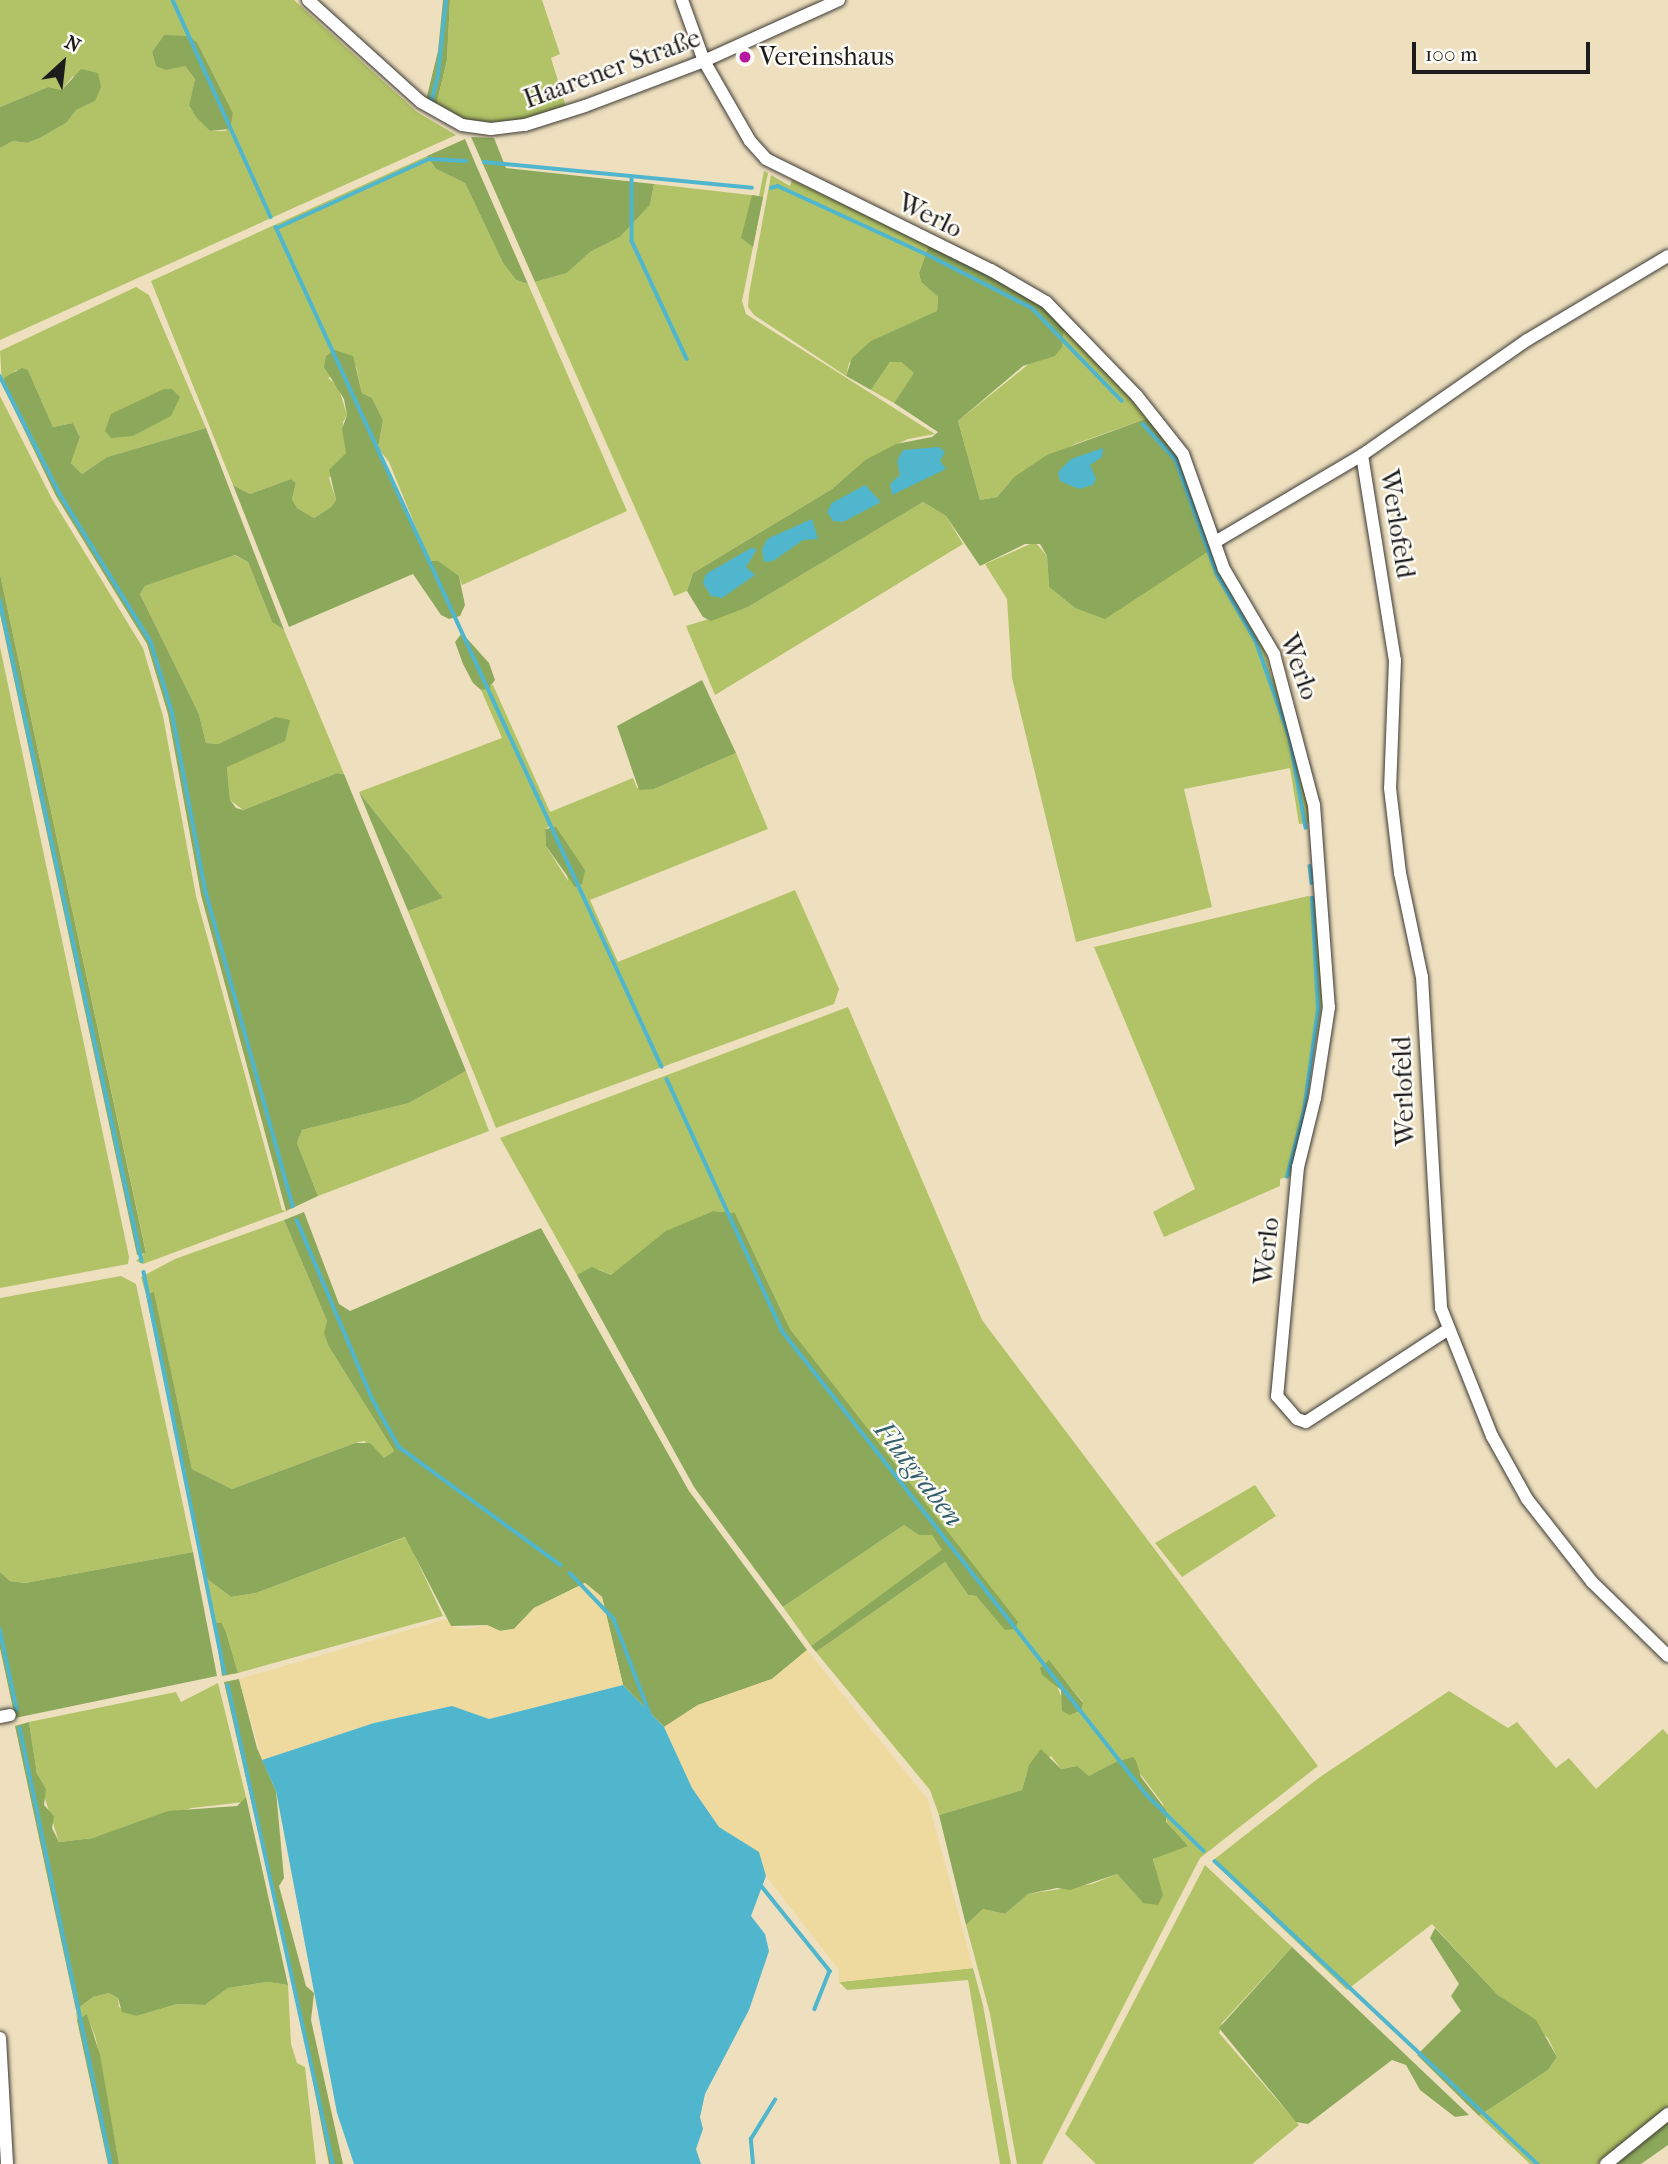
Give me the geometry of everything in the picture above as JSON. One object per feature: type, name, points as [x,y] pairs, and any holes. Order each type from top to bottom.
[{"type":"street","name":"Haarener Straße","points":[[308,0],[421,102],[473,127],[525,125],[704,61],[839,0]]},
{"type":"street","name":"Werlo","points":[[682,0],[704,61],[765,159],[991,270],[1057,312],[1176,443],[1224,569],[1274,654],[1314,804],[1325,932],[1328,1007],[1315,1098],[1298,1167],[1277,1396],[1297,1419],[1307,1422],[1447,1330]]},
{"type":"street","name":"Werlofeld","points":[[1215,542],[1362,455],[1527,340],[1668,256]]},
{"type":"street","name":"Werlofeld","points":[[1362,455],[1395,660],[1390,788],[1400,873],[1422,977],[1431,1188],[1441,1308],[1447,1330],[1492,1436],[1527,1499],[1592,1582],[1668,1656]]},
{"type":"street","points":[[0,2038],[7,2164]]},
{"type":"street","points":[[1606,2164],[1668,2114]]},
{"type":"green space","points":[[0,0],[294,0],[417,112],[456,135],[0,340],[0,148],[13,141],[27,143],[40,138],[66,123],[75,110],[95,101],[73,76],[62,90],[48,87],[0,107]],"holes":[[[164,35],[197,42],[233,113],[226,131],[210,131],[189,107],[195,79],[185,66],[156,66],[152,52]]]},
{"type":"green space","points":[[443,0],[450,0],[447,60],[436,106],[426,100],[438,51]]},
{"type":"green space","points":[[450,0],[542,0],[560,54],[551,58],[566,107],[526,120],[488,123],[469,121],[436,106],[447,60]]},
{"type":"green space","points":[[164,35],[186,36],[197,42],[233,113],[230,129],[210,131],[197,118],[189,106],[195,79],[185,66],[166,70],[156,66],[152,52]]},
{"type":"green space","points":[[81,69],[98,73],[101,87],[95,101],[76,110],[66,123],[40,138],[27,143],[13,141],[0,148],[0,107],[48,87],[62,90]]},
{"type":"green space","points":[[471,137],[494,138],[506,168],[654,184],[650,205],[620,237],[590,252],[567,273],[535,282]]},
{"type":"green space","points":[[465,139],[528,284],[516,280],[503,263],[465,183],[436,169],[427,156]]},
{"type":"green space","points":[[427,156],[436,169],[465,183],[503,263],[516,280],[528,284],[627,511],[462,585],[459,576],[430,562],[389,462],[378,448],[383,420],[372,398],[362,393],[356,366],[328,378],[338,386],[347,415],[343,422],[346,453],[329,478],[336,500],[331,507],[314,518],[297,508],[292,499],[296,483],[291,479],[250,494],[233,485],[151,281]]},
{"type":"green space","points":[[764,171],[768,173],[742,301],[746,314],[935,434],[908,439],[865,460],[832,489],[693,573],[687,591],[674,596],[535,282],[567,273],[590,252],[620,237],[650,205],[654,184],[759,196]]},
{"type":"green space","points":[[771,175],[790,186],[792,180],[929,245],[919,273],[921,282],[938,297],[937,311],[849,363],[846,376],[754,315],[748,307],[749,294]]},
{"type":"green space","points":[[752,195],[763,197],[753,247],[741,238]]},
{"type":"green space","points":[[929,245],[1038,302],[1064,324],[1062,347],[1055,356],[1023,366],[958,421],[980,500],[997,497],[1014,477],[1047,455],[1148,418],[1180,456],[1212,549],[1105,619],[1075,608],[1049,587],[1047,556],[1040,544],[1025,544],[980,566],[946,516],[923,502],[748,607],[711,621],[703,617],[687,591],[693,573],[832,489],[865,460],[896,444],[932,437],[938,432],[894,403],[914,373],[901,362],[890,362],[871,390],[846,376],[852,358],[871,341],[937,311],[938,297],[921,282],[919,273]]},
{"type":"green space","points":[[136,287],[149,295],[206,428],[107,457],[82,474],[71,463],[80,437],[73,423],[53,427],[28,370],[16,370],[2,384],[0,351]]},
{"type":"green space","points":[[1064,324],[1148,418],[1075,444],[1014,477],[997,497],[980,500],[958,421],[1035,359]]},
{"type":"green space","points":[[335,350],[353,356],[362,393],[372,398],[383,420],[378,448],[430,561],[438,561],[459,576],[465,605],[460,616],[449,619],[441,615],[413,574],[289,627],[233,485],[250,494],[291,479],[296,483],[292,499],[297,508],[314,518],[331,507],[336,500],[329,470],[346,453],[342,429],[347,415],[344,399],[324,367],[326,356]]},
{"type":"green space","points":[[890,362],[901,362],[915,373],[894,403],[871,390]]},
{"type":"green space","points":[[22,368],[28,370],[53,427],[73,423],[80,437],[71,463],[82,474],[107,457],[206,428],[284,630],[272,622],[248,562],[235,555],[145,586],[140,594],[199,714],[206,743],[218,744],[275,717],[290,720],[285,741],[227,767],[230,800],[236,808],[243,810],[337,773],[344,774],[466,1071],[409,1103],[302,1130],[297,1143],[318,1196],[286,1211],[201,895],[168,714],[147,644],[56,496],[2,384],[5,377]]},
{"type":"green space","points":[[164,389],[172,389],[180,397],[171,416],[133,436],[111,438],[105,431],[111,414]]},
{"type":"green space","points":[[0,396],[52,499],[143,648],[163,716],[196,896],[282,1210],[286,1211],[143,1264],[136,1261],[146,1252],[0,574]]},
{"type":"green space","points":[[923,502],[946,516],[963,544],[715,695],[686,626],[748,607]]},
{"type":"green space","points":[[1035,542],[1047,556],[1049,587],[1075,608],[1161,580],[1212,549],[1261,637],[1272,678],[1277,677],[1302,765],[1311,823],[1299,824],[1290,768],[1184,789],[1212,907],[1076,942],[1012,678],[1007,599],[985,564]]},
{"type":"green space","points":[[234,555],[248,562],[272,622],[284,630],[344,774],[337,773],[243,810],[230,800],[227,767],[275,717],[218,744],[206,743],[199,714],[140,594],[145,586]]},
{"type":"green space","points":[[0,574],[146,1253],[137,1255],[0,614]]},
{"type":"green space","points":[[462,633],[489,663],[495,680],[489,688],[481,690],[473,683],[463,664],[455,642]]},
{"type":"green space","points":[[0,647],[129,1257],[128,1264],[0,1288]]},
{"type":"green space","points":[[702,680],[736,753],[654,789],[639,790],[617,726]]},
{"type":"green space","points":[[493,685],[550,812],[633,778],[637,788],[654,789],[736,753],[768,829],[590,900],[618,962],[795,890],[839,989],[834,1004],[496,1128],[408,911],[443,898],[359,792],[502,738],[481,690]],"holes":[[[550,826],[561,834],[568,881],[546,846],[545,829]]]},
{"type":"green space","points":[[359,792],[443,898],[408,911]]},
{"type":"green space","points":[[556,827],[585,870],[582,884],[575,887],[546,846],[545,829]]},
{"type":"green space","points":[[1308,896],[1316,899],[1323,976],[1321,1014],[1291,1176],[1280,1179],[1280,1186],[1164,1237],[1153,1212],[1195,1189],[1094,947]]},
{"type":"green space","points":[[848,1007],[982,1320],[1318,1766],[1200,1858],[1042,2164],[1017,2164],[990,2014],[966,1925],[983,1909],[1005,1914],[1028,1894],[1092,1884],[1117,1874],[1143,1903],[1161,1891],[1153,1858],[1173,1851],[1163,1804],[1129,1759],[1089,1776],[1076,1766],[1061,1769],[1051,1756],[1028,1769],[1022,1790],[939,1815],[930,1790],[816,1652],[945,1562],[968,1595],[976,1596],[1005,1629],[931,1515],[790,1329],[735,1213],[713,1211],[699,1217],[611,1275],[598,1269],[577,1275],[500,1138]],"holes":[[[1049,1661],[1083,1702],[1061,1696],[1056,1684],[1042,1675]]]},
{"type":"green space","points":[[466,1071],[489,1131],[318,1196],[297,1143],[302,1130],[409,1103]]},
{"type":"green space","points":[[713,1211],[735,1213],[790,1329],[1018,1622],[1015,1629],[1005,1630],[976,1596],[968,1595],[945,1562],[816,1652],[811,1646],[942,1550],[932,1535],[919,1535],[904,1525],[783,1607],[694,1487],[577,1275],[592,1267],[611,1275],[666,1231]]},
{"type":"green space","points":[[304,1212],[339,1304],[350,1311],[541,1228],[689,1491],[807,1650],[772,1679],[698,1705],[664,1727],[623,1685],[602,1597],[585,1583],[534,1608],[514,1629],[500,1631],[487,1625],[451,1626],[405,1537],[256,1593],[231,1597],[206,1578],[146,1295],[154,1292],[192,1469],[232,1489],[355,1443],[370,1443],[384,1458],[394,1451],[329,1347],[324,1333],[327,1321],[284,1220]]},
{"type":"green space","points":[[284,1220],[327,1321],[329,1347],[394,1451],[384,1458],[364,1441],[355,1443],[232,1489],[192,1469],[154,1293],[146,1295],[141,1277],[175,1259]]},
{"type":"green space","points":[[121,1276],[136,1284],[193,1552],[25,1583],[10,1581],[0,1572],[0,1298]]},
{"type":"green space","points":[[1255,1485],[1276,1516],[1182,1577],[1155,1543]]},
{"type":"green space","points":[[904,1525],[932,1535],[943,1550],[811,1646],[783,1607]]},
{"type":"green space","points":[[406,1537],[443,1616],[238,1673],[222,1623],[214,1622],[206,1578],[231,1597],[256,1593]]},
{"type":"green space","points":[[193,1552],[217,1676],[15,1718],[0,1648],[0,1572],[10,1581],[25,1583]]},
{"type":"green space","points":[[214,1622],[222,1623],[238,1673],[222,1676]]},
{"type":"green space","points":[[1049,1660],[1083,1703],[1081,1710],[1070,1715],[1062,1711],[1061,1690],[1042,1675],[1040,1668]]},
{"type":"green space","points":[[239,1679],[257,1748],[276,1791],[284,1878],[279,1886],[306,1986],[314,1993],[311,2020],[343,2164],[329,2164],[298,2006],[224,1682]]},
{"type":"green space","points":[[218,1683],[246,1797],[244,1802],[192,1808],[93,1838],[59,1842],[37,1774],[29,1722],[176,1692],[181,1702]]},
{"type":"green space","points":[[1449,1691],[1508,1728],[1517,1722],[1556,1768],[1569,1758],[1596,1789],[1663,1729],[1668,1735],[1668,2107],[1598,2164],[1530,2164],[1479,2116],[1548,2070],[1557,2057],[1548,2038],[1498,1995],[1432,1924],[1347,1990],[1212,1861],[1320,1777]]},
{"type":"green space","points":[[29,1722],[37,1774],[46,1789],[44,1805],[54,1816],[52,1828],[59,1842],[93,1838],[168,1811],[237,1806],[246,1797],[288,1985],[268,1982],[228,1988],[205,2005],[177,2004],[137,2016],[122,2012],[118,1998],[109,1993],[93,1997],[76,2010],[15,1726]]},
{"type":"green space","points":[[1041,1749],[1061,1769],[1077,1766],[1089,1776],[1116,1762],[1133,1757],[1136,1761],[1141,1777],[1166,1810],[1166,1822],[1188,1846],[1153,1859],[1163,1895],[1158,1905],[1143,1903],[1117,1874],[1070,1890],[1057,1888],[1028,1894],[1005,1914],[983,1909],[966,1925],[939,1815],[1022,1790],[1029,1765]]},
{"type":"green space","points":[[1205,1865],[1292,1947],[1222,2023],[1219,2033],[1299,2125],[1252,2164],[1096,2164],[1065,2134]]},
{"type":"green space","points":[[1435,1928],[1498,1995],[1536,2020],[1557,2057],[1548,2070],[1479,2116],[1417,2055],[1461,2011],[1451,1996],[1459,1984],[1430,1938]]},
{"type":"green space","points":[[1292,1947],[1469,2115],[1455,2117],[1420,2090],[1406,2065],[1392,2060],[1308,2124],[1296,2122],[1219,2028]]},
{"type":"green space","points":[[973,1968],[983,2005],[1011,2164],[1000,2164],[968,1980],[847,1990],[839,1982]]},
{"type":"green space","points":[[268,1982],[288,1985],[291,2044],[297,2063],[305,2067],[316,2164],[119,2164],[96,2039],[87,2015],[77,2020],[76,2010],[93,1997],[109,1993],[118,1998],[119,2007],[137,2016],[177,2004],[205,2005],[228,1988]]},
{"type":"green space","points":[[87,2014],[100,2055],[119,2164],[108,2164],[77,2020]]},
{"type":"green space","points":[[1668,2122],[1668,2145],[1641,2164],[1617,2164]]},
{"type":"sand","points":[[585,1583],[602,1597],[623,1685],[489,1719],[452,1706],[374,1723],[262,1760],[239,1679],[446,1619],[451,1626],[466,1629],[487,1625],[500,1631],[514,1629],[534,1608]]},
{"type":"sand","points":[[807,1650],[928,1800],[973,1968],[839,1982],[839,1970],[766,1876],[758,1853],[719,1827],[692,1788],[664,1727],[698,1705],[772,1679]]},
{"type":"water","points":[[939,447],[945,452],[940,461],[946,469],[892,495],[890,484],[900,475],[897,461],[903,450]]},
{"type":"water","points":[[1103,448],[1102,457],[1090,465],[1096,479],[1093,485],[1079,489],[1060,481],[1058,472],[1071,459]]},
{"type":"water","points":[[865,485],[881,502],[843,522],[833,521],[827,512],[832,503]]},
{"type":"water","points":[[812,519],[818,539],[803,540],[773,561],[764,562],[762,550],[767,539]]},
{"type":"water","points":[[751,548],[757,549],[746,567],[755,575],[722,598],[711,596],[703,583],[706,574]]},
{"type":"water","points":[[623,1685],[664,1727],[692,1788],[719,1827],[759,1852],[766,1876],[751,1916],[765,1934],[769,1951],[749,2010],[705,2094],[700,2117],[703,2129],[696,2149],[701,2164],[354,2164],[337,2113],[276,1791],[262,1760],[374,1723],[452,1706],[489,1719]]},
{"type":"waterway","points":[[173,0],[271,217]]},
{"type":"waterway","points":[[431,102],[438,75],[446,0]]},
{"type":"waterway","points":[[277,228],[429,159],[466,161]]},
{"type":"waterway","points":[[484,162],[752,188]]},
{"type":"waterway","points":[[632,177],[632,241],[687,359]]},
{"type":"waterway","points":[[771,188],[778,186],[930,256],[1032,308],[1122,401]]},
{"type":"waterway","points":[[276,227],[662,1067]]},
{"type":"waterway","points":[[0,376],[60,494],[151,642],[172,711],[206,892],[293,1206]]},
{"type":"waterway","points":[[1143,424],[1176,460],[1217,574],[1256,641],[1290,738],[1306,828]]},
{"type":"waterway","points":[[0,600],[142,1261]]},
{"type":"waterway","points":[[1310,866],[1312,883]]},
{"type":"waterway","points":[[1287,1177],[1304,1111],[1318,1009],[1312,898]]},
{"type":"waterway","name":"Flutgraben","points":[[667,1079],[783,1332],[1146,1794],[1204,1851]]},
{"type":"waterway","points":[[297,1220],[373,1400],[399,1447],[561,1565]]},
{"type":"waterway","points":[[144,1272],[225,1673]]},
{"type":"waterway","points":[[570,1573],[614,1619],[650,1714]]},
{"type":"waterway","points":[[0,1629],[17,1709]]},
{"type":"waterway","points":[[228,1685],[333,2164]]},
{"type":"waterway","points":[[20,1728],[111,2164]]},
{"type":"waterway","points":[[1215,1861],[1538,2164]]},
{"type":"waterway","points":[[760,1884],[830,1971],[815,2009]]},
{"type":"waterway","points":[[753,2164],[751,2139],[775,2100]]},
{"type":"place","name":"Vereinshaus","points":[[745,57]]}]
